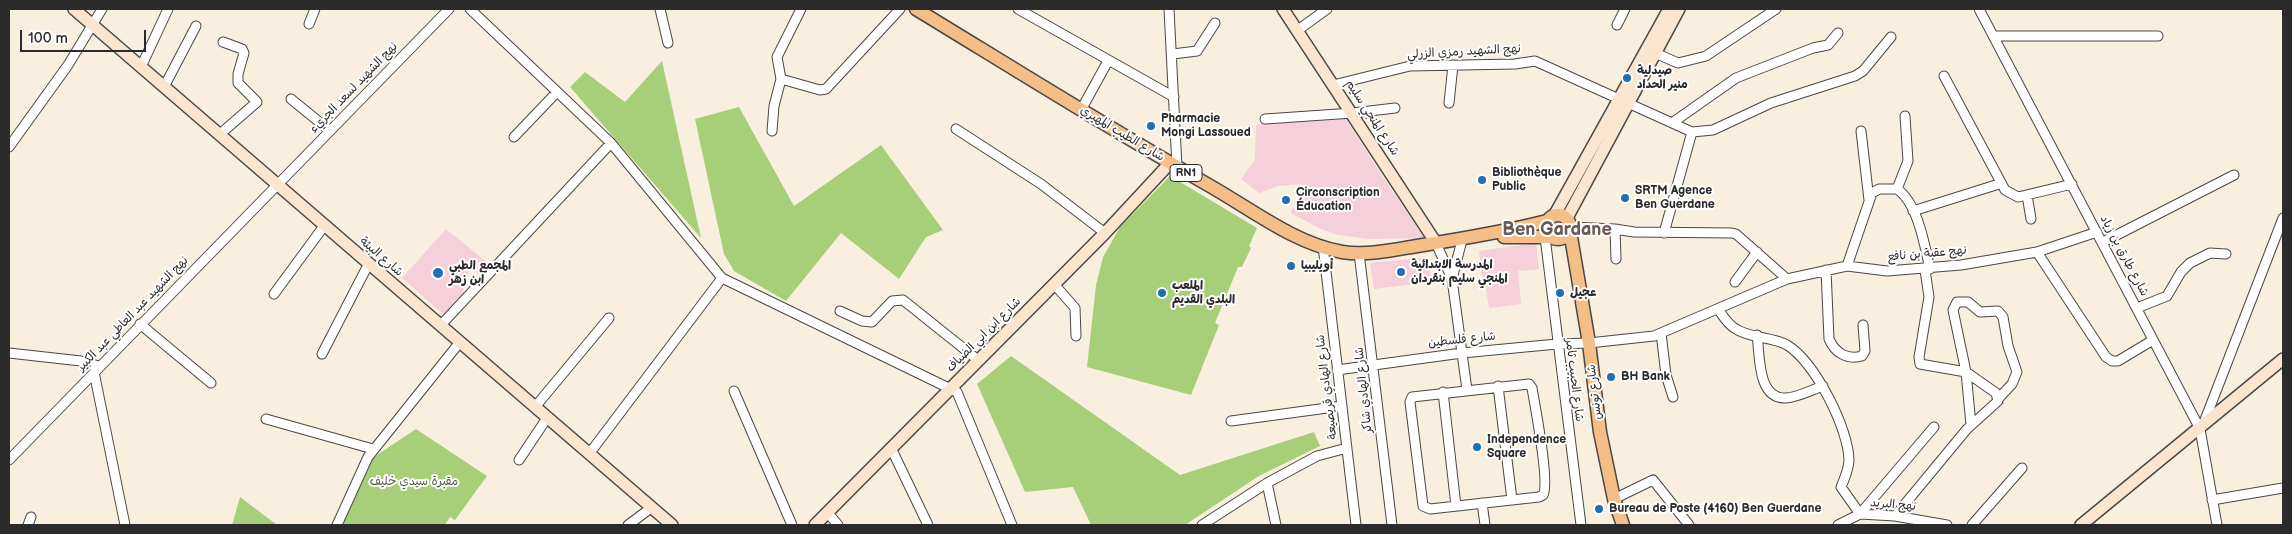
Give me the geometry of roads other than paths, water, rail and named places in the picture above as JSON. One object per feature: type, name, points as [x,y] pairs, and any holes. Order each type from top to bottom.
[{"type":"main road","name":"شارع الطيب المهيري","points":[[916,9],[1081,110],[1274,224],[1323,246],[1342,252],[1359,253],[1481,237]]},
{"type":"main road","name":"RN1","points":[[1558,215],[1561,232],[1481,237],[1558,215]]},
{"type":"main road","name":"شارع تونس","points":[[1550,218],[1546,230],[1561,232],[1575,257],[1590,343],[1600,432],[1614,499],[1623,525]]},
{"type":"street","name":"شارع البيئة","points":[[74,9],[672,525]]},
{"type":"street","points":[[9,147],[93,26],[102,9]]},
{"type":"street","points":[[141,68],[168,9]]},
{"type":"street","points":[[308,24],[315,9]]},
{"type":"street","name":"نهج الشهيد لسعد الجريء","points":[[276,185],[449,9]]},
{"type":"street","points":[[470,9],[611,143],[722,278],[951,387],[957,392],[963,402],[1012,525]]},
{"type":"street","points":[[660,9],[668,43]]},
{"type":"street","points":[[772,131],[774,106],[781,79],[777,57],[801,9]]},
{"type":"street","points":[[781,79],[820,90],[826,89],[900,9]]},
{"type":"street","points":[[1018,9],[1174,97]]},
{"type":"street","points":[[1169,9],[1173,54],[1173,165]]},
{"type":"street","name":"شارع المنجي سليم","points":[[1283,9],[1436,243]]},
{"type":"street","points":[[1298,30],[1327,9]]},
{"type":"street","points":[[1617,25],[1625,9]]},
{"type":"street","points":[[1669,9],[1561,232],[1614,229],[1634,232],[1732,233],[1787,279]]},
{"type":"street","points":[[1550,218],[1655,53],[1679,9]]},
{"type":"street","points":[[1655,53],[1678,64],[1706,56],[1776,9]]},
{"type":"street","name":"شارع طارق بن زياد","points":[[1979,9],[2201,428],[2217,525]]},
{"type":"street","points":[[1173,54],[1196,51],[1215,23]]},
{"type":"street","points":[[164,87],[196,26]]},
{"type":"street","points":[[1672,123],[1736,78],[1813,48],[1828,45],[1838,33]]},
{"type":"street","points":[[1994,36],[2158,36]]},
{"type":"street","points":[[1664,233],[1692,132],[1713,130],[1771,103],[1857,75],[1891,37]]},
{"type":"street","points":[[219,135],[257,102],[238,83],[238,74],[244,53],[242,49],[223,42]]},
{"type":"street","points":[[1081,110],[1108,61]]},
{"type":"street","name":"نهج الشهيد رمزي الزرلي","points":[[1333,85],[1410,66],[1515,64],[1535,61],[1692,132]]},
{"type":"street","points":[[1449,103],[1454,66]]},
{"type":"street","points":[[1944,76],[1999,184],[2014,196],[2027,195],[2072,184]]},
{"type":"street","points":[[514,137],[557,92]]},
{"type":"street","points":[[291,100],[330,130]]},
{"type":"street","points":[[1265,119],[1353,114],[1395,108]]},
{"type":"street","points":[[1897,189],[1908,162],[1905,116]]},
{"type":"street","points":[[956,129],[1041,184],[1105,233]]},
{"type":"street","points":[[1861,131],[1869,200]]},
{"type":"street","points":[[440,326],[611,143]]},
{"type":"street","name":"شارع ابن ابي الضياف","points":[[815,525],[1173,165]]},
{"type":"street","points":[[2103,242],[2234,175]]},
{"type":"street","points":[[1913,211],[1999,184]]},
{"type":"street","name":"نهج الشهيد عبد العاطي عبد الكبير","points":[[9,460],[276,185]]},
{"type":"street","points":[[1847,266],[1872,193],[1880,189],[1897,189],[1904,195],[1913,211],[1927,269],[1928,297],[1919,359],[1920,364],[1966,372],[1996,393],[1998,399]]},
{"type":"street","points":[[2027,195],[2031,219]]},
{"type":"street","points":[[2201,428],[2283,218]]},
{"type":"street","points":[[274,294],[324,226]]},
{"type":"street","points":[[1614,229],[1616,259]]},
{"type":"street","name":"شارع الحبيب ثامر","points":[[1561,232],[1557,344],[1581,525]]},
{"type":"street","name":"نهج عقبة بن نافع","points":[[1590,343],[1662,333],[1787,279],[1826,270],[1847,266],[1887,271],[1927,269],[2037,252],[2097,232]]},
{"type":"street","points":[[1452,279],[1462,240]]},
{"type":"street","points":[[1436,243],[1452,279],[1467,390]]},
{"type":"street","name":"شارع الهادي قريصيعة","points":[[1323,246],[1356,525]]},
{"type":"street","points":[[1735,282],[1757,252]]},
{"type":"street","points":[[2037,252],[2106,357],[2112,361],[2118,361],[2153,340]]},
{"type":"street","name":"شارع الهادي شاكر","points":[[1359,253],[1374,364],[1392,525]]},
{"type":"street","points":[[2137,308],[2167,296],[2181,272],[2190,263],[2210,253],[2226,254]]},
{"type":"street","points":[[322,354],[368,264]]},
{"type":"street","points":[[1826,270],[1829,339],[1833,348],[1840,354],[1855,358],[1862,356],[1865,351],[1863,325]]},
{"type":"street","points":[[589,454],[722,278]]},
{"type":"street","points":[[1054,284],[1075,308],[1076,336]]},
{"type":"street","points":[[840,311],[862,321],[872,322],[892,300],[904,300],[978,360]]},
{"type":"street","points":[[1895,516],[1971,426],[2012,384],[2017,372],[2008,346],[2003,317],[1994,310],[1980,312],[1973,305],[1965,301],[1957,302],[1953,310],[1966,372],[1971,426]]},
{"type":"street","points":[[1718,309],[1733,328],[1786,344],[1802,356],[1823,386],[1842,431],[1849,460],[1846,477],[1841,487],[1860,514],[1934,427]]},
{"type":"street","points":[[535,407],[609,318]]},
{"type":"street","points":[[140,324],[211,384]]},
{"type":"street","points":[[1662,333],[1666,375],[1672,397]]},
{"type":"street","points":[[1757,335],[1762,378],[1766,388],[1774,395],[1784,398],[1794,397],[1823,386]]},
{"type":"street","points":[[337,525],[363,464],[373,449],[460,342]]},
{"type":"street","name":"شارع فلسطين","points":[[1337,370],[1462,352],[1590,343]]},
{"type":"street","points":[[9,353],[81,361],[97,369],[125,525]]},
{"type":"street","points":[[2081,525],[2283,359]]},
{"type":"street","points":[[1527,384],[1531,386],[1545,487],[1543,495],[1512,500],[1426,508],[1421,502],[1410,399],[1414,395],[1498,386],[1527,384]]},
{"type":"street","points":[[1498,386],[1512,500]]},
{"type":"street","points":[[734,391],[792,525]]},
{"type":"street","points":[[1443,392],[1456,506]]},
{"type":"street","points":[[1231,421],[1342,406]]},
{"type":"street","points":[[266,418],[373,449]]},
{"type":"street","points":[[520,460],[547,418]]},
{"type":"street","points":[[891,448],[928,525]]},
{"type":"street","points":[[1202,525],[1267,482],[1317,456],[1347,448]]},
{"type":"street","points":[[1972,525],[2022,468]]},
{"type":"street","points":[[1614,499],[1653,480],[1689,525]]},
{"type":"street","points":[[1267,482],[1276,525]]},
{"type":"street","points":[[2212,500],[2283,488]]},
{"type":"street","points":[[1482,503],[1485,525]]},
{"type":"street","points":[[628,525],[651,508]]},
{"type":"street","points":[[828,512],[838,525]]},
{"type":"street","name":"نهج البريد","points":[[1838,525],[1860,514],[1895,516],[1947,525]]},
{"type":"place","name":"صيدلية منير الحداد","points":[[1627,78]]},
{"type":"place","name":"Pharmacie Mongi Lassoued","points":[[1151,126]]},
{"type":"place","name":"Bibliothèque Public","points":[[1482,180]]},
{"type":"place","name":"SRTM Agence Ben Guerdane","points":[[1625,198]]},
{"type":"place","name":"Circonscription Éducation","points":[[1286,200]]},
{"type":"place","name":"أويليبيا","points":[[1291,266]]},
{"type":"place","name":"المدرسة الابتدائية المنجي سليم بنقردان","points":[[1401,272]]},
{"type":"place","name":"المجمع الطبي ابن زهر","points":[[438,273]]},
{"type":"place","name":"الملعب البلدي القديم","points":[[1162,293]]},
{"type":"place","name":"عجيل","points":[[1560,293]]},
{"type":"place","name":"BH Bank","points":[[1611,377]]},
{"type":"place","name":"Independence Square","points":[[1477,447]]},
{"type":"place","name":"Bureau de Poste (4160) Ben Guerdane","points":[[1599,509]]},
{"type":"district","name":"Ben Gardane","points":[[1557,230]]},
{"type":"park label","name":"مقبرة سيدي خليف","points":[[414,482]]}]
